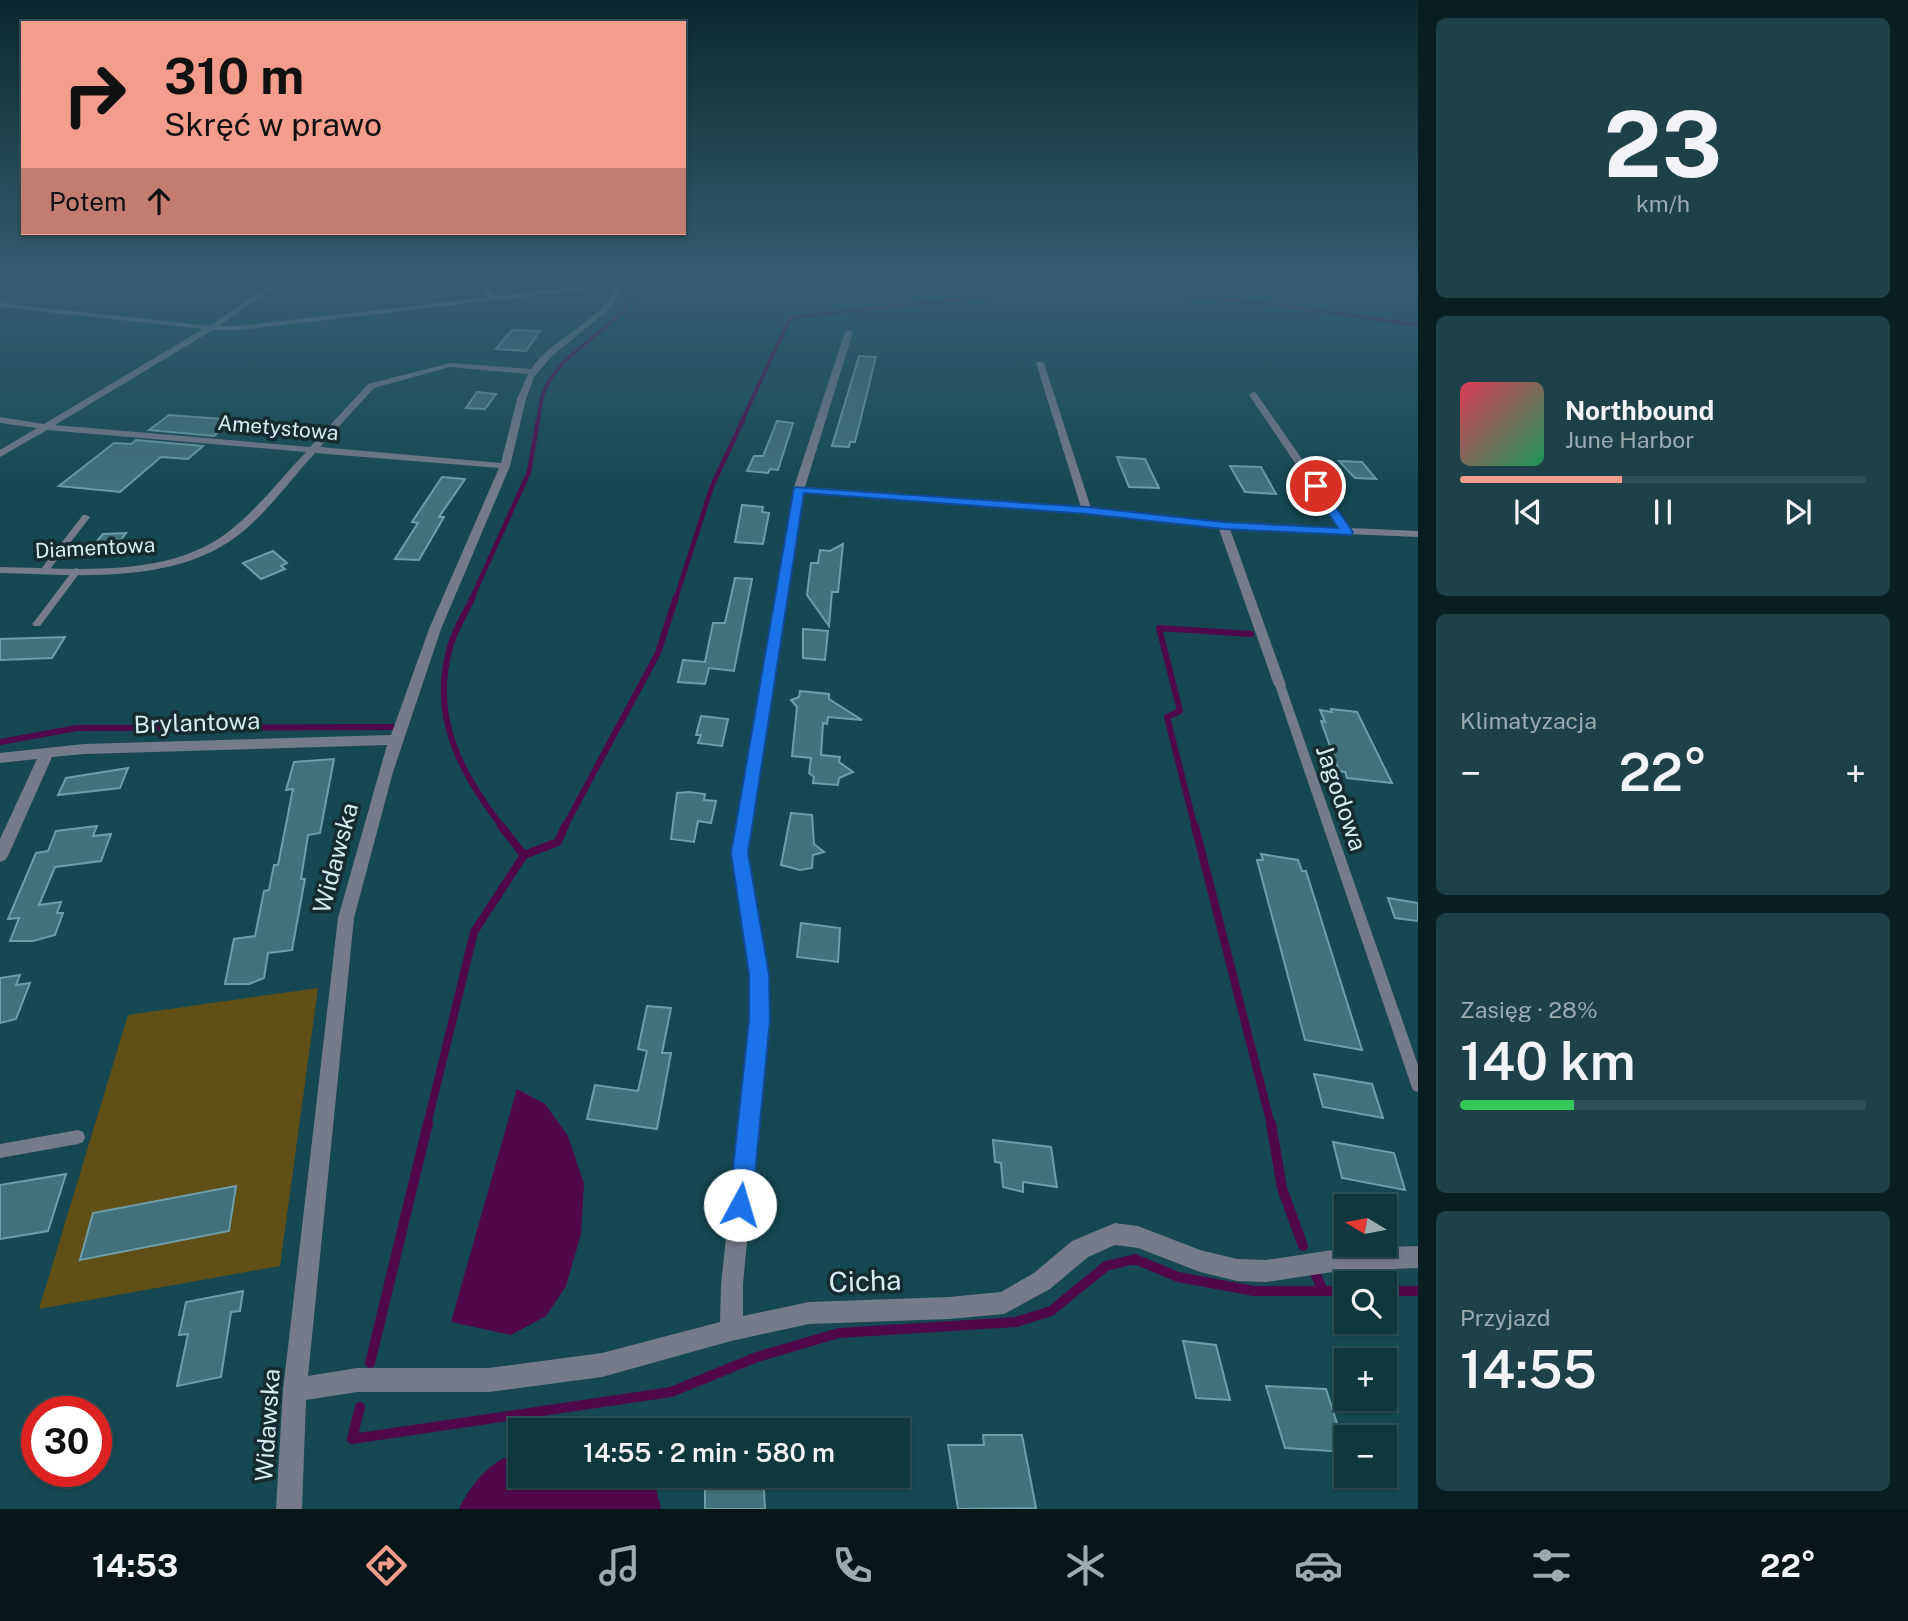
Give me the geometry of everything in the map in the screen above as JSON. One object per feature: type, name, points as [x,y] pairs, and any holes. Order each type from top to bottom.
[{"type":"street","points":[[0,454],[167,354]]},
{"type":"street","name":"Widawska","points":[[289,1509],[295,1390],[346,918],[397,740],[438,620],[505,466],[523,391],[532,372],[552,354]]},
{"type":"street","points":[[731,1330],[732,1284],[759,1020],[759,974],[739,853],[799,490],[842,354]]},
{"type":"street","points":[[1040,363],[1087,510]]},
{"type":"street","name":"Diamentowa","points":[[0,570],[133,570],[172,564],[228,539],[243,526],[372,386],[389,379],[450,365],[532,372]]},
{"type":"street","points":[[1253,395],[1347,532]]},
{"type":"street","name":"Ametystowa","points":[[0,420],[47,427],[505,466]]},
{"type":"street","points":[[799,490],[1087,510],[1223,526],[1418,534]]},
{"type":"street","name":"Jagodowa","points":[[1223,526],[1280,685]]},
{"type":"street","name":"Brylantowa","points":[[0,758],[84,749],[397,740]]},
{"type":"street","points":[[0,856],[47,753]]},
{"type":"street","name":"Cicha","points":[[295,1390],[357,1380],[489,1380],[602,1365],[731,1330],[809,1313],[948,1308],[1004,1303],[1042,1281],[1080,1249],[1115,1234],[1139,1237],[1200,1261],[1237,1270],[1266,1271],[1339,1259],[1418,1257]]},
{"type":"lane","points":[[44,571],[86,517]]},
{"type":"lane","points":[[37,624],[76,570]]},
{"type":"lane","name":"Jagodowa","points":[[1280,685],[1418,1085]]},
{"type":"lane","points":[[0,1151],[78,1137]]},
{"type":"shaded area","points":[[318,988],[280,1266],[39,1309],[128,1015]]},
{"type":"shaded area","points":[[517,1089],[545,1104],[568,1136],[584,1184],[581,1234],[566,1286],[546,1316],[511,1335],[451,1322]]},
{"type":"shaded area","points":[[508,1456],[508,1488],[656,1488],[661,1509],[459,1509],[483,1474]]},
{"type":"building","points":[[859,356],[876,357],[855,442],[850,442],[849,447],[832,446]]},
{"type":"building","points":[[477,392],[496,394],[485,409],[466,408]]},
{"type":"building","points":[[169,415],[231,421],[214,436],[149,430]]},
{"type":"building","points":[[777,421],[793,423],[778,470],[770,469],[768,473],[747,471],[754,456],[763,456]]},
{"type":"building","points":[[136,440],[203,446],[188,459],[161,457],[120,492],[59,486],[114,443],[131,444]]},
{"type":"building","points":[[1117,457],[1145,459],[1159,488],[1129,487]]},
{"type":"building","points":[[1339,461],[1362,462],[1376,479],[1355,478]]},
{"type":"building","points":[[1230,466],[1261,467],[1276,494],[1245,492]]},
{"type":"building","points":[[442,477],[465,479],[439,517],[444,517],[419,560],[395,559],[418,523],[412,522]]},
{"type":"building","points":[[742,505],[763,507],[762,512],[769,513],[763,544],[735,542]]},
{"type":"building","points":[[126,533],[114,549],[90,549],[103,534]]},
{"type":"building","points":[[843,544],[838,592],[832,592],[829,626],[807,595],[811,563],[818,563],[820,550],[830,551]]},
{"type":"building","points":[[273,551],[287,563],[281,566],[285,569],[261,579],[243,563]]},
{"type":"building","points":[[735,578],[752,579],[734,671],[709,668],[705,684],[678,682],[683,660],[705,662],[713,623],[725,623]]},
{"type":"building","points":[[803,629],[828,631],[825,660],[803,658]]},
{"type":"building","points":[[65,637],[52,658],[0,660],[0,639]]},
{"type":"building","points":[[800,691],[829,694],[829,699],[862,720],[828,717],[827,724],[823,723],[821,755],[840,757],[839,762],[853,772],[839,778],[838,785],[813,783],[814,777],[809,773],[811,758],[792,756],[797,707],[791,700],[799,697]]},
{"type":"building","points":[[1331,709],[1357,712],[1392,783],[1347,778],[1345,772],[1339,771],[1321,721],[1325,722],[1320,710],[1332,712]]},
{"type":"building","points":[[701,716],[728,719],[722,746],[698,743],[701,735],[696,735]]},
{"type":"building","points":[[334,759],[320,833],[308,835],[301,879],[305,879],[292,950],[268,953],[264,978],[249,984],[225,984],[234,939],[255,936],[264,891],[269,890],[274,865],[278,865],[293,789],[286,790],[294,762]]},
{"type":"building","points":[[128,768],[120,788],[58,795],[66,778]]},
{"type":"building","points":[[677,793],[705,794],[704,800],[716,801],[711,823],[698,821],[694,842],[671,839]]},
{"type":"building","points":[[791,813],[812,815],[814,844],[824,852],[813,855],[812,868],[800,870],[781,865]]},
{"type":"building","points":[[97,826],[93,836],[111,834],[101,861],[55,867],[39,905],[61,902],[57,913],[63,913],[55,935],[33,941],[10,941],[19,918],[8,919],[36,853],[48,851],[56,831]]},
{"type":"building","points":[[1261,854],[1298,860],[1302,871],[1306,871],[1362,1050],[1305,1040],[1257,860],[1263,860]]},
{"type":"building","points":[[1388,898],[1418,903],[1418,921],[1395,918]]},
{"type":"building","points":[[801,923],[840,928],[838,962],[797,957]]},
{"type":"building","points":[[20,975],[16,985],[30,983],[16,1019],[0,1023],[0,978]]},
{"type":"building","points":[[647,1006],[671,1008],[662,1053],[671,1053],[657,1129],[587,1119],[595,1085],[638,1091],[647,1051],[638,1049]]},
{"type":"building","points":[[1314,1074],[1372,1084],[1383,1118],[1323,1107]]},
{"type":"building","points":[[993,1140],[1051,1147],[1057,1187],[1023,1182],[1023,1192],[1003,1187],[1001,1163],[995,1162]]},
{"type":"building","points":[[1333,1142],[1394,1153],[1405,1190],[1342,1178]]},
{"type":"building","points":[[66,1174],[48,1231],[0,1239],[0,1185]]},
{"type":"building","points":[[236,1186],[229,1231],[80,1260],[93,1213]]},
{"type":"building","points":[[243,1291],[240,1311],[231,1312],[221,1377],[177,1386],[188,1334],[179,1335],[186,1302]]},
{"type":"building","points":[[1183,1341],[1216,1345],[1230,1400],[1196,1398]]},
{"type":"building","points":[[1266,1386],[1326,1389],[1337,1425],[1334,1425],[1334,1451],[1285,1448]]},
{"type":"building","points":[[983,1435],[1022,1435],[1036,1508],[958,1509],[948,1445],[984,1445]]},
{"type":"building","points":[[705,1488],[764,1489],[765,1509],[705,1509]]},
{"type":"waterway","points":[[538,421],[542,397],[551,378],[573,354]]},
{"type":"waterway","points":[[742,421],[773,354]]},
{"type":"waterway","points":[[472,598],[529,472],[538,420]]},
{"type":"waterway","points":[[676,598],[712,486],[743,420]]},
{"type":"waterway","points":[[473,597],[451,644],[444,676],[444,700],[447,723],[463,767],[503,828]]},
{"type":"waterway","points":[[565,827],[658,653],[676,597]]},
{"type":"waterway","points":[[1195,828],[1167,717],[1180,711],[1159,628],[1251,634]]},
{"type":"waterway","points":[[0,742],[77,728],[392,727]]},
{"type":"waterway","points":[[501,826],[524,855]]},
{"type":"waterway","points":[[1195,826],[1271,1125]]},
{"type":"waterway","points":[[524,855],[558,842],[565,827]]},
{"type":"waterway","points":[[427,1125],[474,932],[524,855]]},
{"type":"waterway","points":[[370,1363],[428,1123]]},
{"type":"waterway","points":[[1271,1123],[1282,1188],[1303,1246]]},
{"type":"waterway","points":[[360,1407],[352,1439],[671,1392],[757,1357],[839,1333],[1016,1322],[1051,1311],[1106,1266],[1135,1259],[1178,1277],[1254,1291],[1323,1291]]},
{"type":"waterway","points":[[1315,1273],[1323,1291]]},
{"type":"waterway","points":[[1323,1291],[1334,1291]]},
{"type":"waterway","points":[[1397,1291],[1418,1291]]},
{"type":"route","points":[[740,1205],[759,1020],[759,974],[739,853],[789,537],[799,490],[1087,510],[1223,526],[1347,532],[1316,486]]}]
